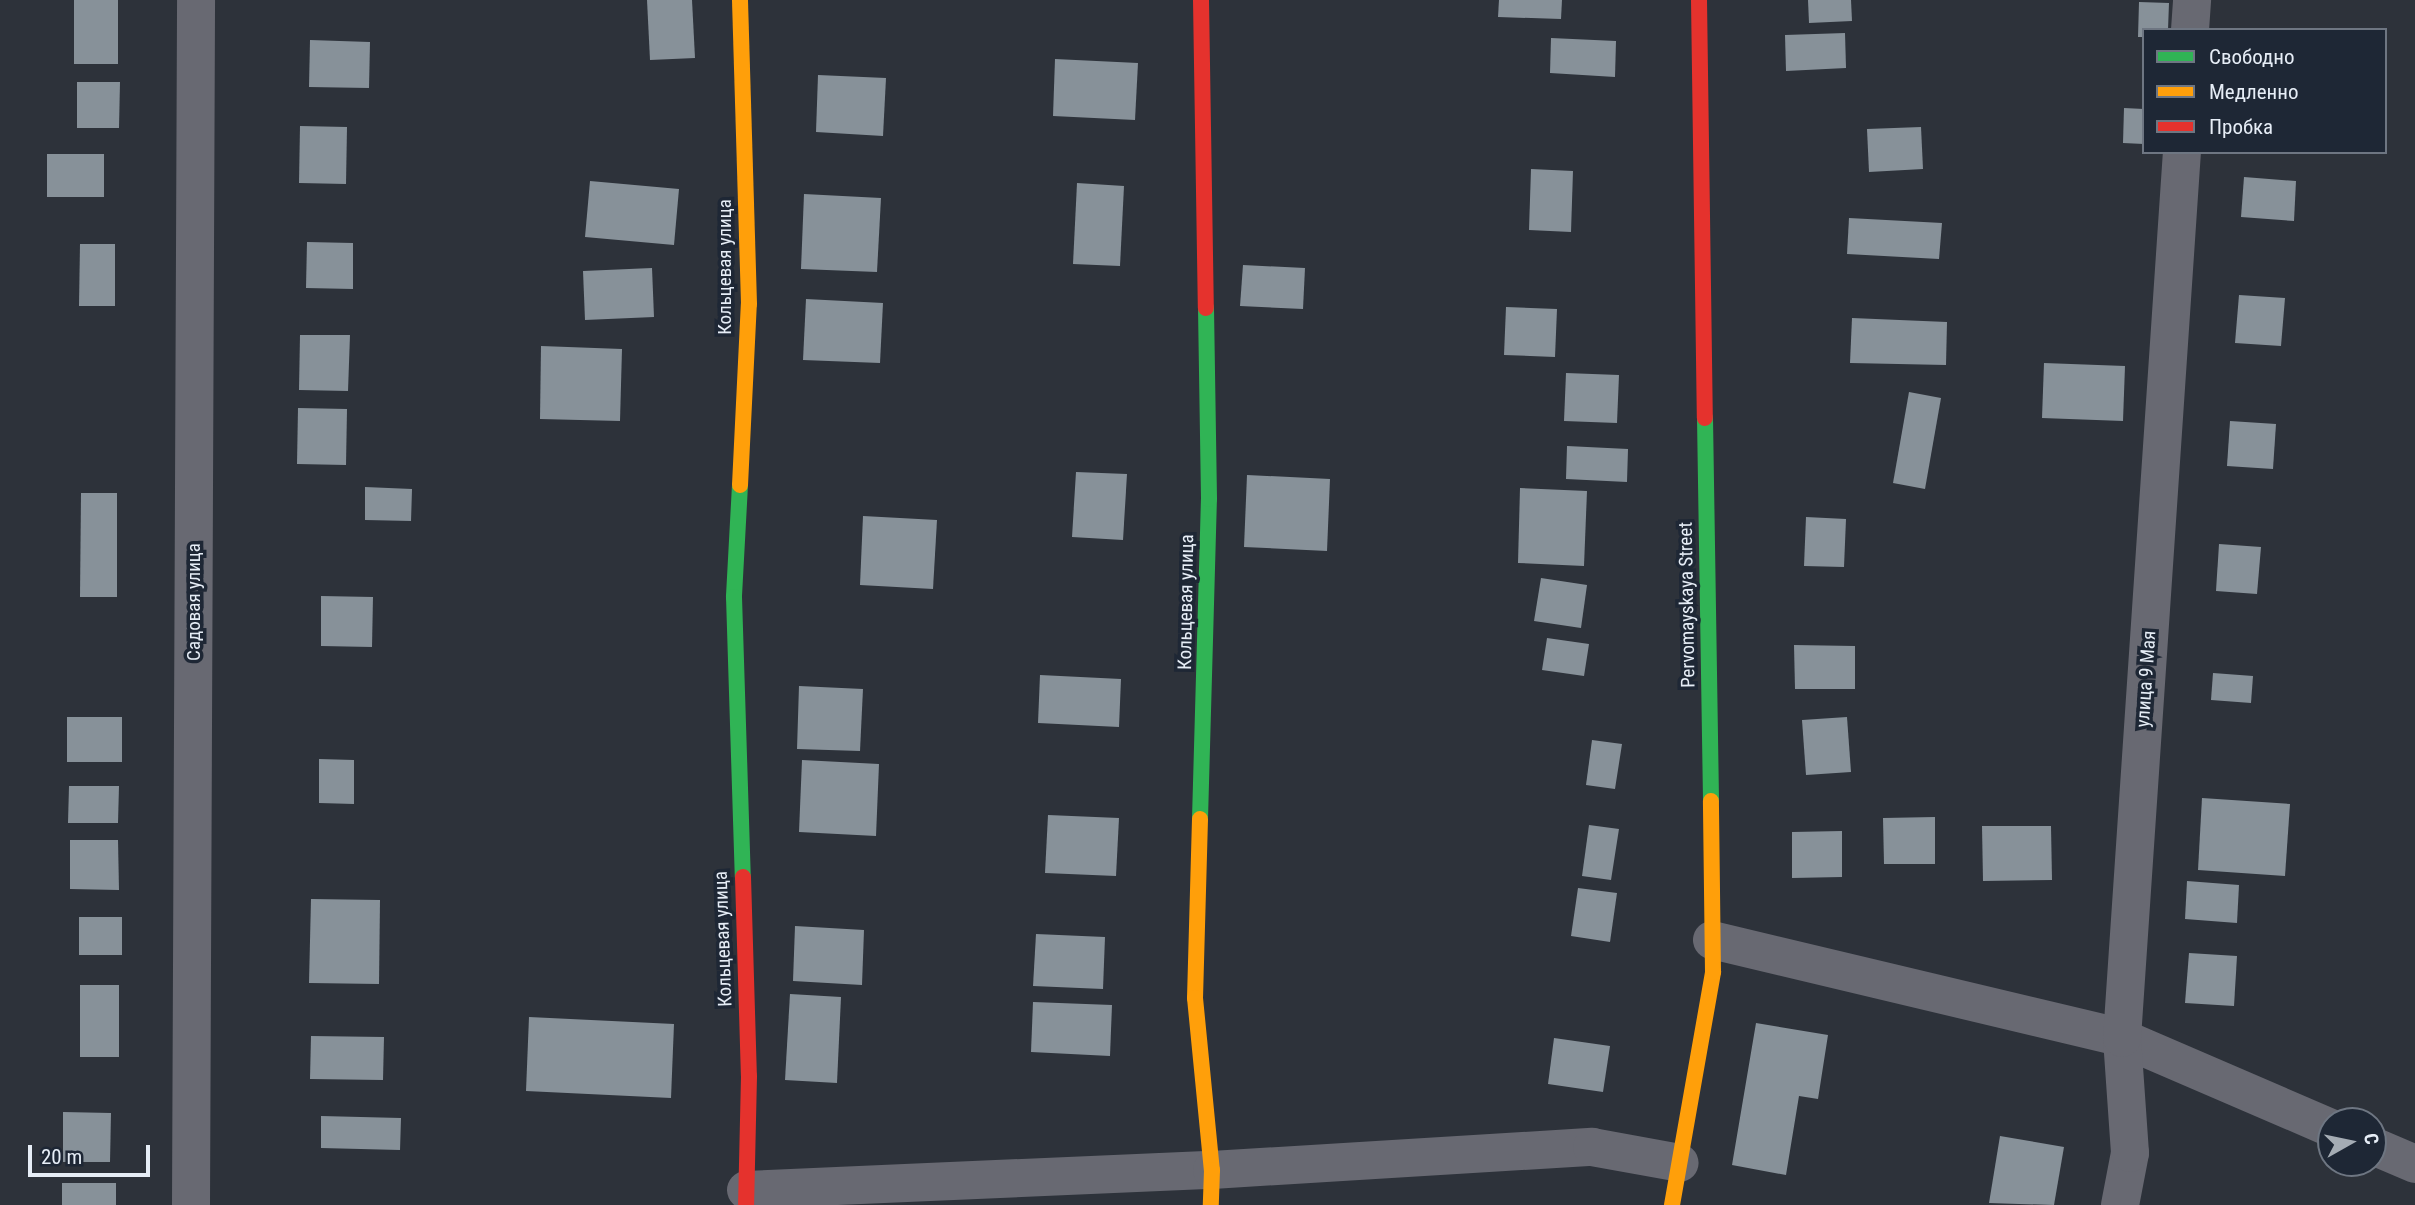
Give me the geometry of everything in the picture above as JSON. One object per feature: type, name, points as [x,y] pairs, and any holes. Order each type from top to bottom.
[{"type":"street","name":"Садовая улица","points":[[191,1205],[196,0]]},
{"type":"street","name":"Кольцевая улица","points":[[740,0],[749,303],[734,597],[748,1076],[746,1198]]},
{"type":"street","name":"Кольцевая улица","points":[[1201,0],[1209,499],[1195,998],[1212,1187]]},
{"type":"street","name":"Pervomayskaya Street","points":[[1672,1205],[1713,972],[1699,0]]},
{"type":"street","points":[[2190,28],[2192,0]]},
{"type":"street","name":"улица 9 Мая","points":[[2120,1205],[2130,1153],[2122,1038],[2182,154]]},
{"type":"street","points":[[1712,940],[2122,1038],[2317,1122]]},
{"type":"street","points":[[746,1198],[1212,1187],[1592,1147],[1680,1163]]},
{"type":"street","points":[[2387,1152],[2415,1164]]},
{"type":"building","points":[[74,0],[118,0],[118,64],[74,64]]},
{"type":"building","points":[[647,0],[692,0],[695,58],[650,60]]},
{"type":"building","points":[[1499,0],[1562,0],[1561,19],[1498,17]]},
{"type":"building","points":[[1808,0],[1851,0],[1852,21],[1809,23]]},
{"type":"building","points":[[2139,2],[2169,3],[2168,28],[2142,28],[2142,37],[2138,37]]},
{"type":"building","points":[[1845,33],[1846,68],[1786,71],[1785,35]]},
{"type":"building","points":[[1551,38],[1616,41],[1615,77],[1550,73]]},
{"type":"building","points":[[310,40],[370,42],[369,88],[309,87]]},
{"type":"building","points":[[1055,59],[1138,63],[1135,120],[1053,116]]},
{"type":"building","points":[[818,75],[886,78],[883,136],[816,132]]},
{"type":"building","points":[[77,82],[120,82],[119,128],[77,128]]},
{"type":"building","points":[[2124,108],[2142,109],[2142,144],[2123,143]]},
{"type":"building","points":[[300,126],[347,127],[346,184],[299,183]]},
{"type":"building","points":[[1921,127],[1923,169],[1869,172],[1867,129]]},
{"type":"building","points":[[47,154],[104,154],[104,197],[47,197]]},
{"type":"building","points":[[1531,169],[1573,171],[1571,232],[1529,230]]},
{"type":"building","points":[[2244,177],[2296,181],[2294,221],[2241,217]]},
{"type":"building","points":[[590,181],[679,189],[674,245],[585,237]]},
{"type":"building","points":[[1077,183],[1124,186],[1120,266],[1073,264]]},
{"type":"building","points":[[804,194],[881,198],[877,272],[801,269]]},
{"type":"building","points":[[1849,218],[1942,223],[1939,259],[1847,254]]},
{"type":"building","points":[[307,242],[353,243],[353,289],[306,288]]},
{"type":"building","points":[[80,244],[115,244],[115,306],[79,306]]},
{"type":"building","points":[[1243,265],[1305,268],[1303,309],[1240,306]]},
{"type":"building","points":[[652,268],[654,317],[585,320],[583,271]]},
{"type":"building","points":[[2239,295],[2285,298],[2281,346],[2235,343]]},
{"type":"building","points":[[806,299],[883,303],[880,363],[803,360]]},
{"type":"building","points":[[1506,307],[1557,309],[1555,357],[1504,355]]},
{"type":"building","points":[[1852,318],[1947,322],[1946,365],[1850,363]]},
{"type":"building","points":[[300,335],[350,335],[348,391],[299,390]]},
{"type":"building","points":[[541,346],[622,349],[620,421],[540,419]]},
{"type":"building","points":[[2044,363],[2125,366],[2123,421],[2042,418]]},
{"type":"building","points":[[1566,373],[1619,375],[1617,423],[1564,421]]},
{"type":"building","points":[[1909,392],[1941,398],[1925,489],[1893,483]]},
{"type":"building","points":[[298,408],[347,409],[346,465],[297,464]]},
{"type":"building","points":[[2230,421],[2276,424],[2273,469],[2227,466]]},
{"type":"building","points":[[1567,446],[1628,449],[1627,482],[1566,479]]},
{"type":"building","points":[[1076,472],[1127,474],[1123,540],[1072,537]]},
{"type":"building","points":[[1247,475],[1330,479],[1327,551],[1244,547]]},
{"type":"building","points":[[365,487],[412,489],[411,521],[365,520]]},
{"type":"building","points":[[1520,488],[1587,491],[1584,566],[1518,563]]},
{"type":"building","points":[[81,493],[117,493],[117,597],[80,597]]},
{"type":"building","points":[[863,516],[937,520],[933,589],[860,585]]},
{"type":"building","points":[[1806,517],[1846,519],[1844,567],[1804,566]]},
{"type":"building","points":[[2219,544],[2261,547],[2257,594],[2216,591]]},
{"type":"building","points":[[1541,578],[1587,585],[1581,628],[1534,621]]},
{"type":"building","points":[[321,596],[373,597],[372,647],[321,646]]},
{"type":"building","points":[[1547,638],[1589,644],[1584,676],[1542,670]]},
{"type":"building","points":[[1794,645],[1855,646],[1855,689],[1795,689]]},
{"type":"building","points":[[2213,673],[2253,676],[2251,703],[2211,700]]},
{"type":"building","points":[[1040,675],[1121,679],[1119,727],[1038,723]]},
{"type":"building","points":[[799,686],[863,689],[860,751],[797,749]]},
{"type":"building","points":[[67,717],[122,717],[122,762],[67,762]]},
{"type":"building","points":[[1847,717],[1851,772],[1806,775],[1802,720]]},
{"type":"building","points":[[1592,740],[1622,744],[1615,789],[1586,785]]},
{"type":"building","points":[[319,759],[354,760],[354,804],[319,803]]},
{"type":"building","points":[[802,760],[879,764],[876,836],[799,832]]},
{"type":"building","points":[[69,786],[119,786],[118,823],[68,823]]},
{"type":"building","points":[[2202,798],[2290,804],[2285,876],[2198,870]]},
{"type":"building","points":[[1048,815],[1119,818],[1116,876],[1045,873]]},
{"type":"building","points":[[1935,817],[1935,864],[1884,864],[1883,818]]},
{"type":"building","points":[[1589,825],[1619,829],[1611,880],[1582,876]]},
{"type":"building","points":[[1982,826],[2051,826],[2052,880],[1983,881]]},
{"type":"building","points":[[1842,831],[1842,877],[1792,878],[1792,832]]},
{"type":"building","points":[[70,840],[118,840],[119,890],[70,889]]},
{"type":"building","points":[[2187,881],[2239,885],[2237,923],[2185,919]]},
{"type":"building","points":[[1578,888],[1617,893],[1610,942],[1571,936]]},
{"type":"building","points":[[311,899],[380,900],[379,984],[309,983]]},
{"type":"building","points":[[79,917],[122,917],[122,955],[79,955]]},
{"type":"building","points":[[795,926],[864,930],[862,985],[793,981]]},
{"type":"building","points":[[1036,934],[1105,937],[1103,989],[1033,986]]},
{"type":"building","points":[[2189,953],[2237,956],[2234,1006],[2185,1003]]},
{"type":"building","points":[[80,985],[119,985],[119,1057],[80,1057]]},
{"type":"building","points":[[790,994],[841,997],[837,1083],[785,1080]]},
{"type":"building","points":[[1033,1002],[1112,1005],[1110,1056],[1031,1052]]},
{"type":"building","points":[[529,1017],[674,1024],[671,1098],[526,1091]]},
{"type":"building","points":[[1756,1023],[1828,1035],[1818,1099],[1799,1096],[1786,1175],[1732,1165]]},
{"type":"building","points":[[311,1036],[384,1037],[383,1080],[310,1079]]},
{"type":"building","points":[[1554,1038],[1610,1046],[1603,1092],[1548,1084]]},
{"type":"building","points":[[63,1112],[111,1113],[110,1162],[63,1162]]},
{"type":"building","points":[[321,1116],[401,1118],[400,1150],[321,1148]]},
{"type":"building","points":[[2000,1136],[2064,1147],[2054,1205],[1989,1203]]},
{"type":"building","points":[[62,1183],[116,1183],[116,1205],[62,1205]]},
{"type":"traffic: fast","points":[[1200,819],[1209,499],[1206,308]]},
{"type":"traffic: fast","points":[[1705,418],[1711,801]]},
{"type":"traffic: fast","points":[[740,485],[734,597],[743,877]]},
{"type":"traffic: slow","points":[[740,0],[749,304],[740,485]]},
{"type":"traffic: slow","points":[[1672,1205],[1713,972],[1711,801]]},
{"type":"traffic: slow","points":[[1200,819],[1195,998],[1212,1170],[1211,1205]]},
{"type":"traffic: jam","points":[[1201,0],[1206,308]]},
{"type":"traffic: jam","points":[[1699,0],[1705,418]]},
{"type":"traffic: jam","points":[[743,877],[749,1076],[746,1205]]}]
